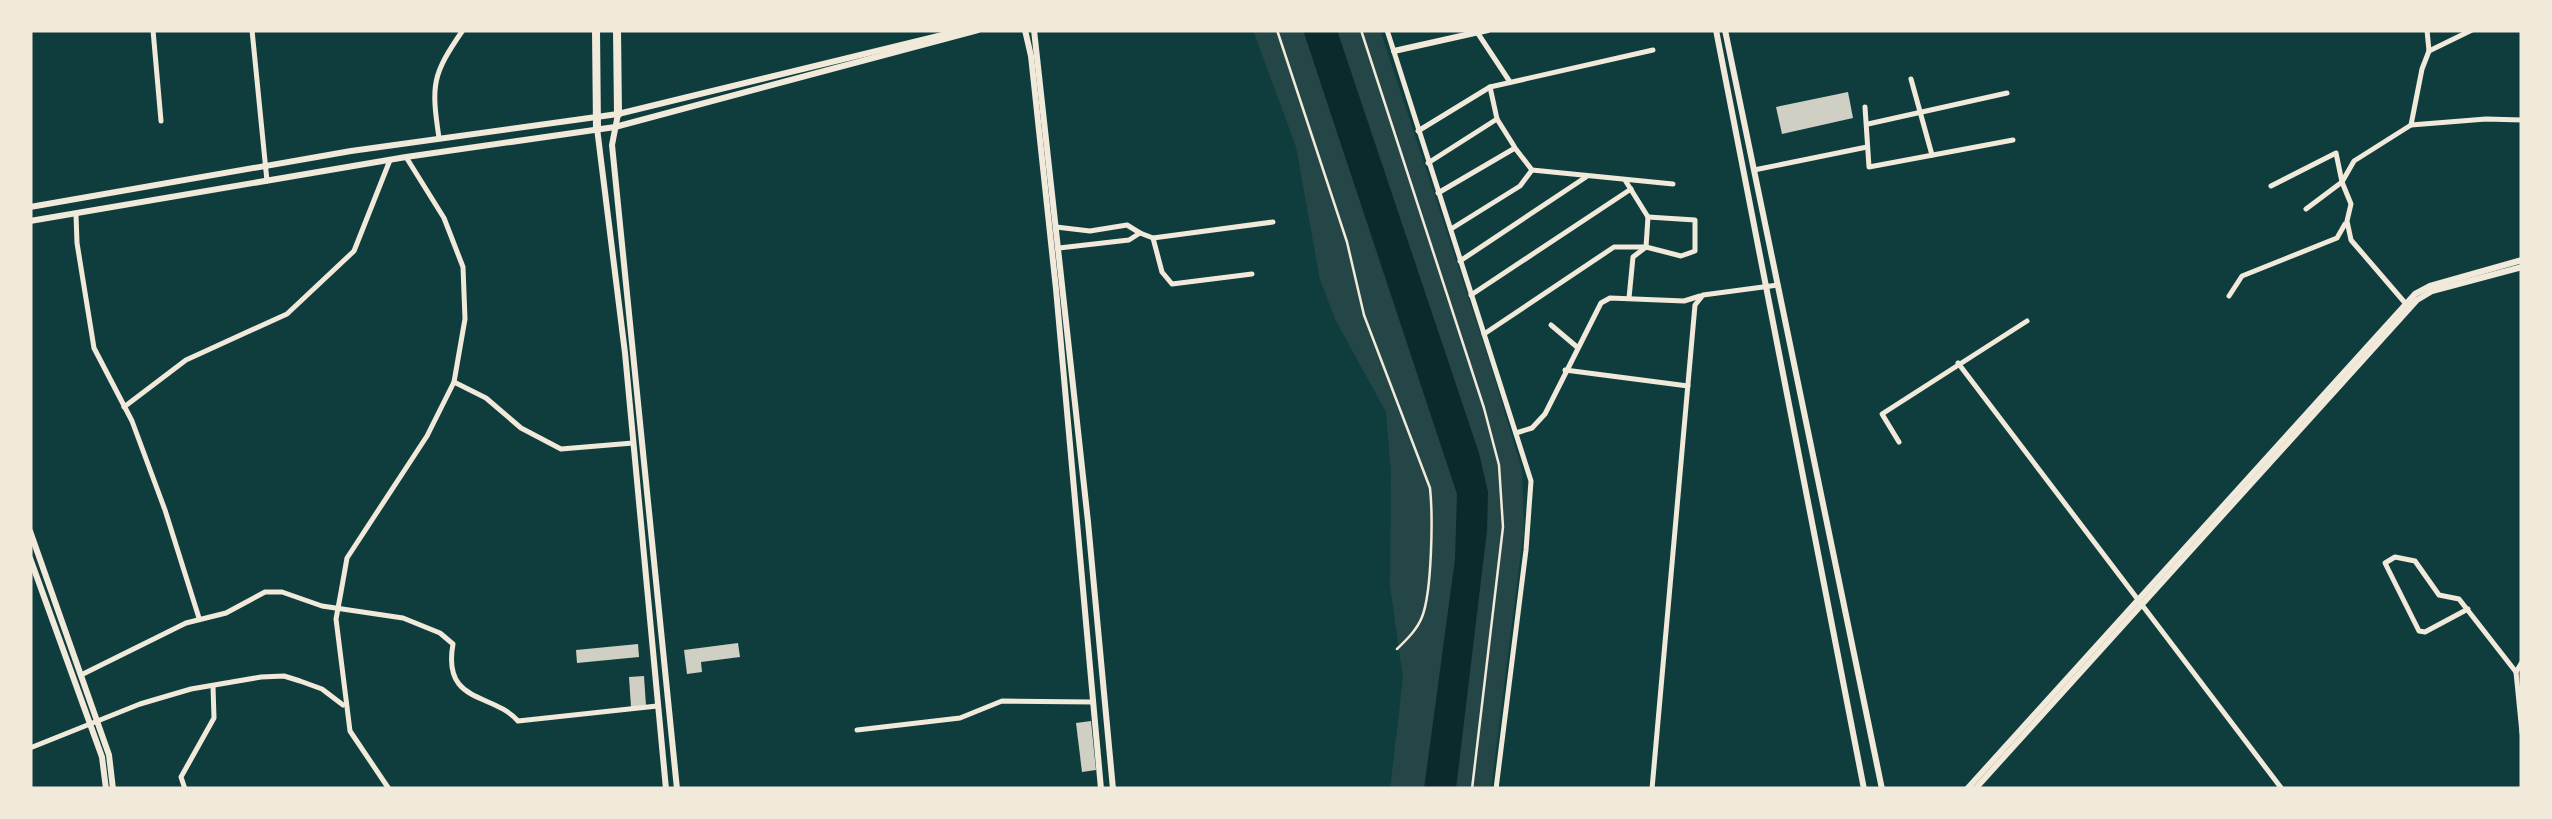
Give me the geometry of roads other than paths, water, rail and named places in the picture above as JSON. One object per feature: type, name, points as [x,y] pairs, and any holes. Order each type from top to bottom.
[{"type":"main road","points":[[596,30],[596,115],[666,789]]},
{"type":"main road","points":[[616,30],[618,114],[612,144],[677,789]]},
{"type":"main road","points":[[30,207],[266,165],[618,114],[963,30]]},
{"type":"main road","points":[[30,221],[406,157],[615,127],[978,30]]},
{"type":"main road","points":[[1024,30],[1056,289],[1101,789]]},
{"type":"main road","points":[[1034,30],[1113,789]]},
{"type":"main road","points":[[1394,52],[1488,30]]},
{"type":"main road","points":[[1716,30],[1864,789]]},
{"type":"main road","points":[[1725,30],[1882,789]]},
{"type":"main road","points":[[1975,789],[2414,294],[2430,286],[2522,263]]},
{"type":"main road","points":[[1967,789],[2417,300],[2432,291],[2522,263]]},
{"type":"main road","points":[[30,532],[81,674],[109,789]]},
{"type":"main road","points":[[30,558],[94,722]]},
{"type":"street","points":[[152,30],[161,121]]},
{"type":"street","points":[[252,30],[267,182]]},
{"type":"street","points":[[439,138],[434,88],[439,64],[463,30]]},
{"type":"street","points":[[1387,30],[1530,480],[1526,550],[1496,789]]},
{"type":"street","points":[[2411,125],[2422,69],[2430,50],[2427,30]]},
{"type":"street","points":[[2430,50],[2472,30]]},
{"type":"street","points":[[1478,32],[1510,82]]},
{"type":"street","points":[[1418,131],[1490,86],[1652,50]]},
{"type":"street","points":[[1912,79],[1932,155]]},
{"type":"street","points":[[1490,86],[1498,119],[1532,170],[1673,184]]},
{"type":"street","points":[[1868,124],[2007,93]]},
{"type":"street","points":[[1865,108],[1869,167],[2014,140]]},
{"type":"street","points":[[2306,209],[2342,182],[2354,161],[2411,125],[2486,118],[2522,120]]},
{"type":"street","points":[[1428,163],[1498,119]]},
{"type":"street","points":[[1754,170],[1867,147]]},
{"type":"street","points":[[1438,193],[1515,148]]},
{"type":"street","points":[[2229,296],[2242,276],[2337,238],[2347,221],[2351,204],[2336,153],[2271,186]]},
{"type":"street","points":[[389,789],[350,731],[338,608],[347,558],[427,436],[454,382],[465,319],[462,268],[444,218],[406,157]]},
{"type":"street","points":[[124,406],[186,360],[287,314],[354,250],[390,160]]},
{"type":"street","points":[[1450,230],[1520,186],[1532,170]]},
{"type":"street","points":[[1460,261],[1588,176]]},
{"type":"street","points":[[1624,180],[1648,218],[1646,247],[1633,257],[1629,298]]},
{"type":"street","points":[[1471,295],[1630,190]]},
{"type":"street","points":[[76,215],[90,334],[166,510],[200,618]]},
{"type":"street","points":[[1484,334],[1614,247],[1646,247],[1680,256],[1694,250],[1695,220],[1648,218]]},
{"type":"street","points":[[2347,221],[2350,240],[2406,304]]},
{"type":"street","points":[[1056,227],[1090,231],[1127,225],[1153,238],[1273,222]]},
{"type":"street","points":[[1058,248],[1129,240],[1140,233]]},
{"type":"street","points":[[1153,238],[1162,272],[1172,284],[1252,274]]},
{"type":"street","points":[[1516,434],[1532,428],[1545,414],[1601,304],[1610,298],[1684,301],[1702,295],[1778,286]]},
{"type":"street","points":[[1652,789],[1695,305],[1702,295]]},
{"type":"street","points":[[1899,442],[1882,414],[2028,321]]},
{"type":"street","points":[[1551,325],[1578,348]]},
{"type":"street","points":[[1958,364],[2282,789]]},
{"type":"street","points":[[1565,370],[1688,386]]},
{"type":"street","points":[[454,382],[486,398],[521,428],[562,449],[633,443]]},
{"type":"street","points":[[2468,609],[2419,632],[2385,563],[2395,557],[2415,561],[2438,595],[2460,598],[2516,672],[2522,733]]},
{"type":"street","points":[[81,674],[200,618],[226,612],[264,592],[282,592],[322,606],[403,618],[440,633],[453,644],[454,669],[460,685],[472,698],[511,713],[518,721],[658,706]]},
{"type":"street","points":[[2516,672],[2522,662]]},
{"type":"street","points":[[30,748],[140,704],[213,686],[284,676],[322,690],[345,706]]},
{"type":"street","points":[[185,789],[181,777],[214,718],[213,686]]},
{"type":"street","points":[[857,730],[960,718],[1002,701],[1093,702]]}]
